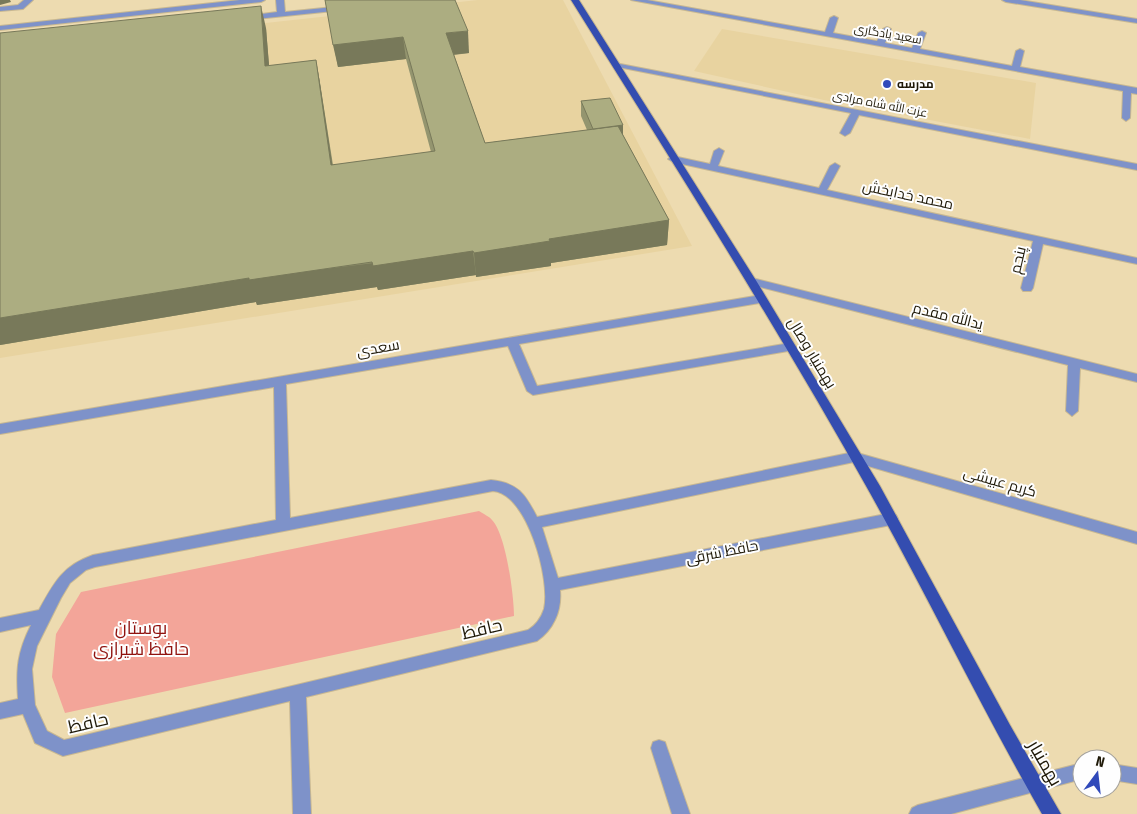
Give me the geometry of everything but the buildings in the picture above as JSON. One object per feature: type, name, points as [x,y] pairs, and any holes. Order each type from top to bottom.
[{"type":"main road","name":"بهمنیار وصال","points":[[575,0],[618,65],[672,159],[752,282],[790,346],[891,519],[1004,731]]},
{"type":"main road","name":"بهمنیار","points":[[1004,731],[1052,814]]},
{"type":"street","points":[[0,9],[20,8],[29,0]]},
{"type":"street","points":[[0,28],[261,0]]},
{"type":"street","points":[[280,0],[281,14]]},
{"type":"street","name":"سعید یادگاری","points":[[635,0],[1137,91]]},
{"type":"street","points":[[1006,0],[1137,21]]},
{"type":"street","points":[[233,20],[356,6]]},
{"type":"street","points":[[828,35],[834,18]]},
{"type":"street","points":[[880,44],[887,29]]},
{"type":"street","points":[[915,51],[922,33]]},
{"type":"street","points":[[1015,69],[1020,51]]},
{"type":"street","name":"عزت الله شاه مرادی","points":[[618,65],[1137,167]]},
{"type":"street","points":[[1126,118],[1127,89]]},
{"type":"street","points":[[845,133],[856,112]]},
{"type":"street","points":[[713,168],[720,151]]},
{"type":"street","name":"محمد خدابخش","points":[[672,159],[1137,260]]},
{"type":"street","points":[[822,192],[835,166]]},
{"type":"street","name":"پنجم","points":[[1027,288],[1039,239]]},
{"type":"street","name":"یدالله مقدم","points":[[752,282],[1137,378]]},
{"type":"street","name":"سعدی","points":[[0,429],[761,300]]},
{"type":"street","points":[[512,342],[533,391],[790,346]]},
{"type":"street","points":[[1072,411],[1074,363]]},
{"type":"street","points":[[280,382],[283,525]]},
{"type":"street","points":[[534,523],[854,457]]},
{"type":"street","name":"کریم عبیشی","points":[[854,457],[1137,538]]},
{"type":"street","name":"حافظ","points":[[491,485],[507,487],[522,501],[534,523],[552,585],[553,605],[542,630],[532,636],[63,748],[41,737],[27,705],[24,669],[29,645],[65,579],[81,566],[93,561],[491,485]]},
{"type":"street","name":"حافظ شرقی","points":[[552,585],[891,519]]},
{"type":"street","points":[[0,625],[44,616]]},
{"type":"street","points":[[298,692],[302,814]]},
{"type":"street","points":[[0,711],[27,705]]},
{"type":"street","points":[[658,748],[681,814]]},
{"type":"street","points":[[918,814],[1033,782],[1072,773]]},
{"type":"street","points":[[1122,774],[1137,776]]},
{"type":"shaded area","points":[[478,0],[563,0],[692,246],[0,358],[0,52]]},
{"type":"shaded area","points":[[722,29],[1036,83],[1030,139],[824,100],[694,71]]},
{"type":"green space","name":"بوستان حافظ شیرازی","points":[[479,511],[492,520],[501,538],[511,581],[514,616],[65,713],[52,677],[56,634],[81,592]]},
{"type":"place","name":"مدرسه","points":[[887,84]]}]
